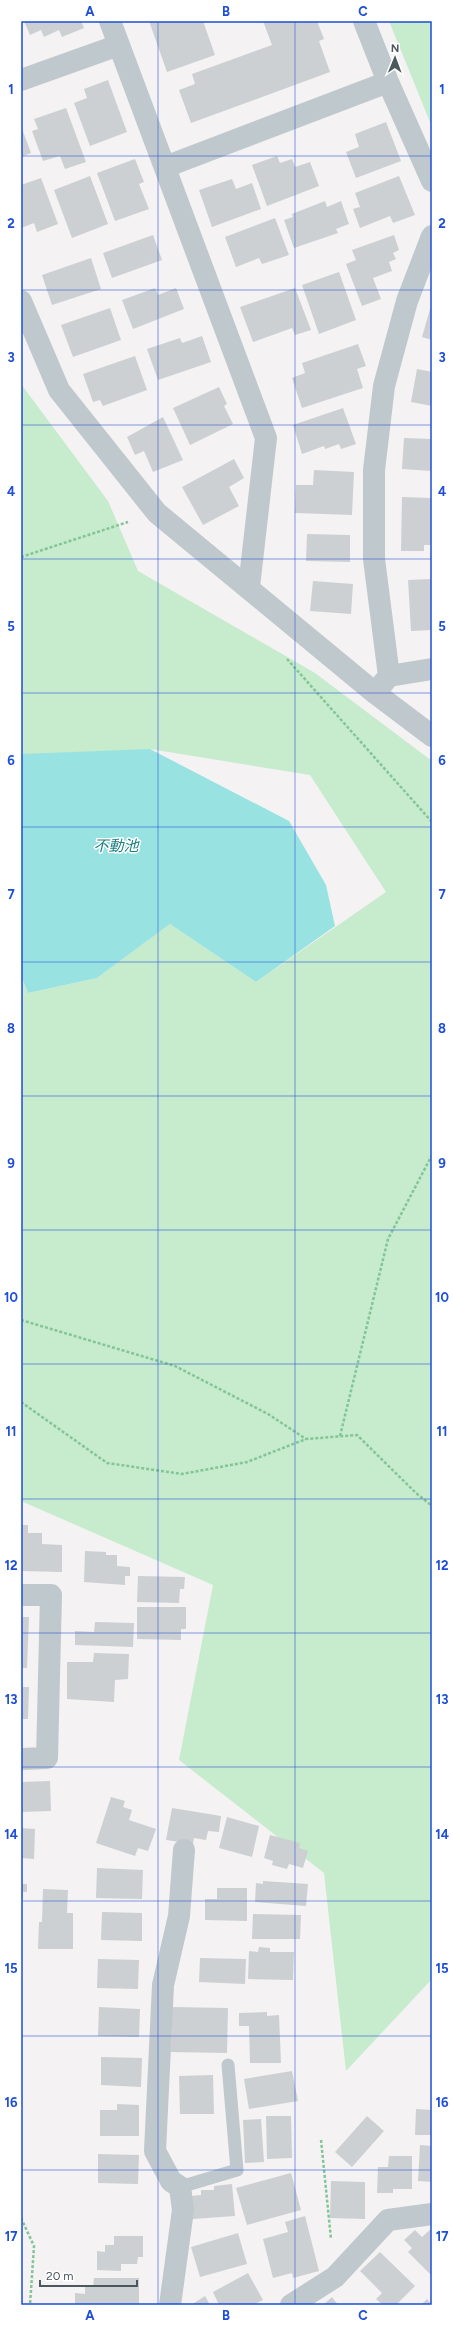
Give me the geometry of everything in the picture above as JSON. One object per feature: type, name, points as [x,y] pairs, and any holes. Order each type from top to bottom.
[{"type":"street","points":[[110,21],[266,438],[249,587]]},
{"type":"street","points":[[364,21],[388,82],[432,181]]},
{"type":"street","points":[[21,80],[119,45]]},
{"type":"street","points":[[165,167],[388,82]]},
{"type":"street","points":[[389,676],[374,559],[374,470],[384,386],[407,301],[432,236]]},
{"type":"street","points":[[21,301],[59,390],[157,513],[375,692],[432,736]]},
{"type":"street","points":[[375,692],[389,676],[432,669]]},
{"type":"street","points":[[21,1595],[52,1595],[47,1758],[21,1759]]},
{"type":"street","points":[[170,2305],[183,2210],[180,2187],[171,2181],[155,2151],[163,1985],[179,1916],[184,1850]]},
{"type":"street","points":[[291,2305],[335,2277],[388,2220],[432,2214]]},
{"type":"lane","points":[[180,2187],[237,2170],[228,2065]]},
{"type":"path","points":[[21,557],[157,513]]},
{"type":"path","points":[[284,655],[432,822]]},
{"type":"path","points":[[340,1436],[388,1239],[432,1155]]},
{"type":"path","points":[[21,1320],[175,1366],[268,1414],[306,1439]]},
{"type":"path","points":[[21,1402],[107,1463],[182,1474],[247,1462],[306,1439],[357,1436],[416,1493],[432,1506]]},
{"type":"path","points":[[321,2140],[335,2277]]},
{"type":"path","points":[[21,2218],[34,2246],[30,2305]]},
{"type":"green space","points":[[389,21],[432,21],[432,127]]},
{"type":"green space","points":[[21,384],[108,501],[138,571],[315,673],[432,761],[432,1979],[346,2071],[324,1873],[179,1760],[213,1585],[21,1501],[21,976],[28,993],[97,978],[170,924],[256,982],[386,892],[310,775],[150,749],[21,766]]},
{"type":"water","name":"不動池","points":[[150,749],[289,821],[326,885],[335,926],[256,982],[170,924],[97,978],[28,993],[21,976],[21,754]]},
{"type":"building","points":[[24,21],[81,21],[84,28],[62,37],[59,30],[44,37],[41,30],[30,35]]},
{"type":"building","points":[[149,21],[203,21],[215,55],[167,72]]},
{"type":"building","points":[[263,21],[317,21],[324,39],[319,41],[330,72],[191,123],[179,90],[195,84],[192,74],[272,45]]},
{"type":"building","points":[[108,80],[127,132],[90,146],[74,103],[87,98],[84,89]]},
{"type":"building","points":[[66,108],[86,162],[65,169],[60,156],[43,161],[32,131],[38,129],[34,119]]},
{"type":"building","points":[[386,122],[401,161],[356,178],[346,152],[359,147],[355,134]]},
{"type":"building","points":[[21,126],[31,153],[21,157]]},
{"type":"building","points":[[277,156],[280,163],[292,159],[295,167],[310,162],[319,186],[267,206],[252,165]]},
{"type":"building","points":[[135,159],[144,182],[139,184],[149,209],[115,221],[97,173]]},
{"type":"building","points":[[90,176],[108,224],[72,238],[54,190]]},
{"type":"building","points":[[399,176],[415,215],[393,223],[390,216],[360,228],[353,209],[360,207],[355,193]]},
{"type":"building","points":[[41,178],[58,224],[37,232],[34,223],[21,228],[21,185]]},
{"type":"building","points":[[232,179],[236,189],[252,183],[261,209],[212,227],[199,190]]},
{"type":"building","points":[[325,201],[327,207],[341,201],[349,224],[336,229],[338,233],[294,248],[284,220],[293,217],[292,214]]},
{"type":"building","points":[[275,218],[289,255],[262,264],[259,258],[236,267],[225,237]]},
{"type":"building","points":[[153,235],[162,260],[112,278],[103,253]]},
{"type":"building","points":[[394,235],[399,250],[393,253],[396,259],[389,262],[392,271],[373,278],[381,299],[362,306],[346,264],[356,260],[352,250]]},
{"type":"building","points":[[91,258],[101,289],[52,305],[42,275]]},
{"type":"building","points":[[339,272],[356,320],[319,334],[302,285]]},
{"type":"building","points":[[155,288],[158,295],[176,288],[184,309],[133,329],[122,300]]},
{"type":"building","points":[[295,288],[311,330],[295,335],[292,328],[253,342],[240,307]]},
{"type":"building","points":[[110,308],[121,340],[73,357],[61,325]]},
{"type":"building","points":[[430,309],[432,310],[432,340],[422,337]]},
{"type":"building","points":[[202,336],[211,362],[158,380],[147,349],[180,338],[182,343]]},
{"type":"building","points":[[358,344],[366,366],[357,369],[363,388],[302,408],[292,378],[305,373],[302,363]]},
{"type":"building","points":[[135,356],[147,390],[103,406],[100,400],[93,402],[83,374]]},
{"type":"building","points":[[417,369],[432,372],[432,406],[411,402]]},
{"type":"building","points":[[219,387],[227,404],[224,406],[233,424],[190,445],[173,408]]},
{"type":"building","points":[[343,408],[356,444],[341,449],[339,444],[325,449],[324,446],[302,454],[293,425]]},
{"type":"building","points":[[163,417],[183,460],[153,472],[144,451],[135,455],[127,437]]},
{"type":"building","points":[[404,438],[432,439],[432,471],[402,469]]},
{"type":"building","points":[[234,459],[244,478],[229,487],[239,506],[203,525],[182,487]]},
{"type":"building","points":[[314,470],[354,472],[352,515],[295,513],[296,485],[313,485]]},
{"type":"building","points":[[402,497],[432,498],[432,545],[424,545],[424,551],[401,551]]},
{"type":"building","points":[[307,534],[350,535],[350,562],[306,561]]},
{"type":"building","points":[[432,579],[432,630],[411,631],[408,580]]},
{"type":"building","points":[[313,581],[353,584],[351,614],[310,611]]},
{"type":"building","points":[[21,1525],[28,1525],[28,1533],[42,1533],[42,1544],[62,1545],[62,1572],[21,1571]]},
{"type":"building","points":[[85,1551],[106,1552],[106,1555],[117,1555],[117,1566],[130,1567],[130,1576],[125,1576],[125,1585],[84,1582]]},
{"type":"building","points":[[138,1576],[185,1577],[184,1589],[180,1589],[179,1603],[137,1602]]},
{"type":"building","points":[[137,1607],[186,1607],[186,1629],[181,1629],[181,1640],[137,1639]]},
{"type":"building","points":[[21,1617],[29,1617],[27,1668],[21,1668]]},
{"type":"building","points":[[95,1622],[134,1623],[133,1647],[75,1645],[75,1631],[94,1632]]},
{"type":"building","points":[[94,1653],[129,1654],[128,1679],[115,1680],[114,1702],[67,1699],[67,1662],[93,1662]]},
{"type":"building","points":[[21,1687],[29,1687],[28,1719],[21,1719]]},
{"type":"building","points":[[50,1781],[51,1811],[21,1812],[21,1782]]},
{"type":"building","points":[[111,1797],[125,1801],[123,1807],[132,1810],[129,1820],[156,1829],[148,1851],[138,1848],[135,1856],[96,1843]]},
{"type":"building","points":[[172,1808],[221,1816],[219,1832],[208,1831],[206,1840],[194,1838],[193,1844],[166,1840]]},
{"type":"building","points":[[227,1817],[259,1826],[252,1857],[219,1848]]},
{"type":"building","points":[[21,1828],[35,1829],[34,1859],[21,1858]]},
{"type":"building","points":[[270,1835],[300,1843],[299,1848],[308,1851],[303,1868],[289,1864],[287,1869],[272,1865],[273,1861],[264,1858]]},
{"type":"building","points":[[97,1868],[143,1870],[142,1899],[96,1898]]},
{"type":"building","points":[[263,1881],[308,1884],[306,1906],[255,1902],[256,1883],[263,1884]]},
{"type":"building","points":[[21,1884],[27,1884],[27,1892],[23,1892],[23,1899],[21,1899]]},
{"type":"building","points":[[217,1888],[247,1888],[247,1921],[205,1920],[205,1899],[217,1899]]},
{"type":"building","points":[[43,1889],[68,1890],[67,1913],[73,1913],[73,1949],[38,1949],[39,1922],[42,1922]]},
{"type":"building","points":[[102,1912],[142,1913],[142,1941],[101,1940]]},
{"type":"building","points":[[253,1914],[301,1915],[300,1939],[252,1939]]},
{"type":"building","points":[[259,1947],[270,1948],[270,1952],[294,1952],[293,1980],[248,1979],[249,1951],[258,1952]]},
{"type":"building","points":[[200,1958],[246,1959],[245,1984],[199,1982]]},
{"type":"building","points":[[98,1959],[139,1960],[138,1989],[97,1988]]},
{"type":"building","points":[[99,2007],[140,2009],[139,2037],[98,2036]]},
{"type":"building","points":[[172,2007],[228,2008],[227,2053],[171,2052]]},
{"type":"building","points":[[267,2012],[267,2016],[279,2015],[281,2063],[250,2063],[249,2026],[239,2026],[239,2013]]},
{"type":"building","points":[[101,2057],[142,2058],[141,2087],[101,2085]]},
{"type":"building","points":[[292,2071],[298,2101],[249,2109],[244,2079]]},
{"type":"building","points":[[213,2075],[214,2114],[180,2114],[179,2076]]},
{"type":"building","points":[[117,2104],[139,2105],[139,2136],[100,2136],[100,2110],[117,2110]]},
{"type":"building","points":[[416,2109],[432,2110],[432,2135],[415,2135]]},
{"type":"building","points":[[266,2116],[291,2116],[292,2158],[267,2159]]},
{"type":"building","points":[[367,2116],[384,2131],[352,2167],[335,2152]]},
{"type":"building","points":[[261,2119],[264,2162],[245,2163],[243,2120]]},
{"type":"building","points":[[420,2145],[432,2146],[432,2182],[418,2181]]},
{"type":"building","points":[[98,2154],[139,2155],[138,2184],[98,2183]]},
{"type":"building","points":[[389,2156],[412,2156],[412,2189],[393,2189],[393,2193],[377,2193],[378,2167],[388,2167]]},
{"type":"building","points":[[291,2173],[301,2210],[247,2225],[236,2188]]},
{"type":"building","points":[[331,2181],[365,2182],[365,2219],[330,2218]]},
{"type":"building","points":[[232,2184],[235,2216],[193,2219],[191,2196],[201,2195],[201,2190],[214,2190],[214,2186]]},
{"type":"building","points":[[305,2216],[319,2271],[293,2278],[292,2273],[273,2278],[263,2239],[288,2232],[285,2222]]},
{"type":"building","points":[[432,2228],[432,2276],[408,2252],[412,2248],[404,2240],[415,2230],[422,2237]]},
{"type":"building","points":[[238,2233],[247,2264],[200,2277],[191,2247]]},
{"type":"building","points":[[114,2236],[143,2236],[143,2257],[138,2257],[137,2264],[121,2264],[121,2271],[97,2270],[97,2251],[105,2252],[105,2245],[114,2245]]},
{"type":"building","points":[[380,2252],[415,2286],[396,2305],[383,2305],[376,2299],[382,2293],[360,2271]]},
{"type":"building","points":[[248,2273],[263,2300],[253,2305],[219,2305],[213,2292]]},
{"type":"building","points":[[94,2278],[139,2278],[139,2305],[75,2305],[75,2293],[85,2294],[85,2287],[93,2287]]},
{"type":"building","points":[[205,2296],[210,2305],[191,2305]]},
{"type":"building","points":[[332,2297],[338,2305],[323,2305]]},
{"type":"building","points":[[427,2299],[432,2305],[421,2305]]}]
